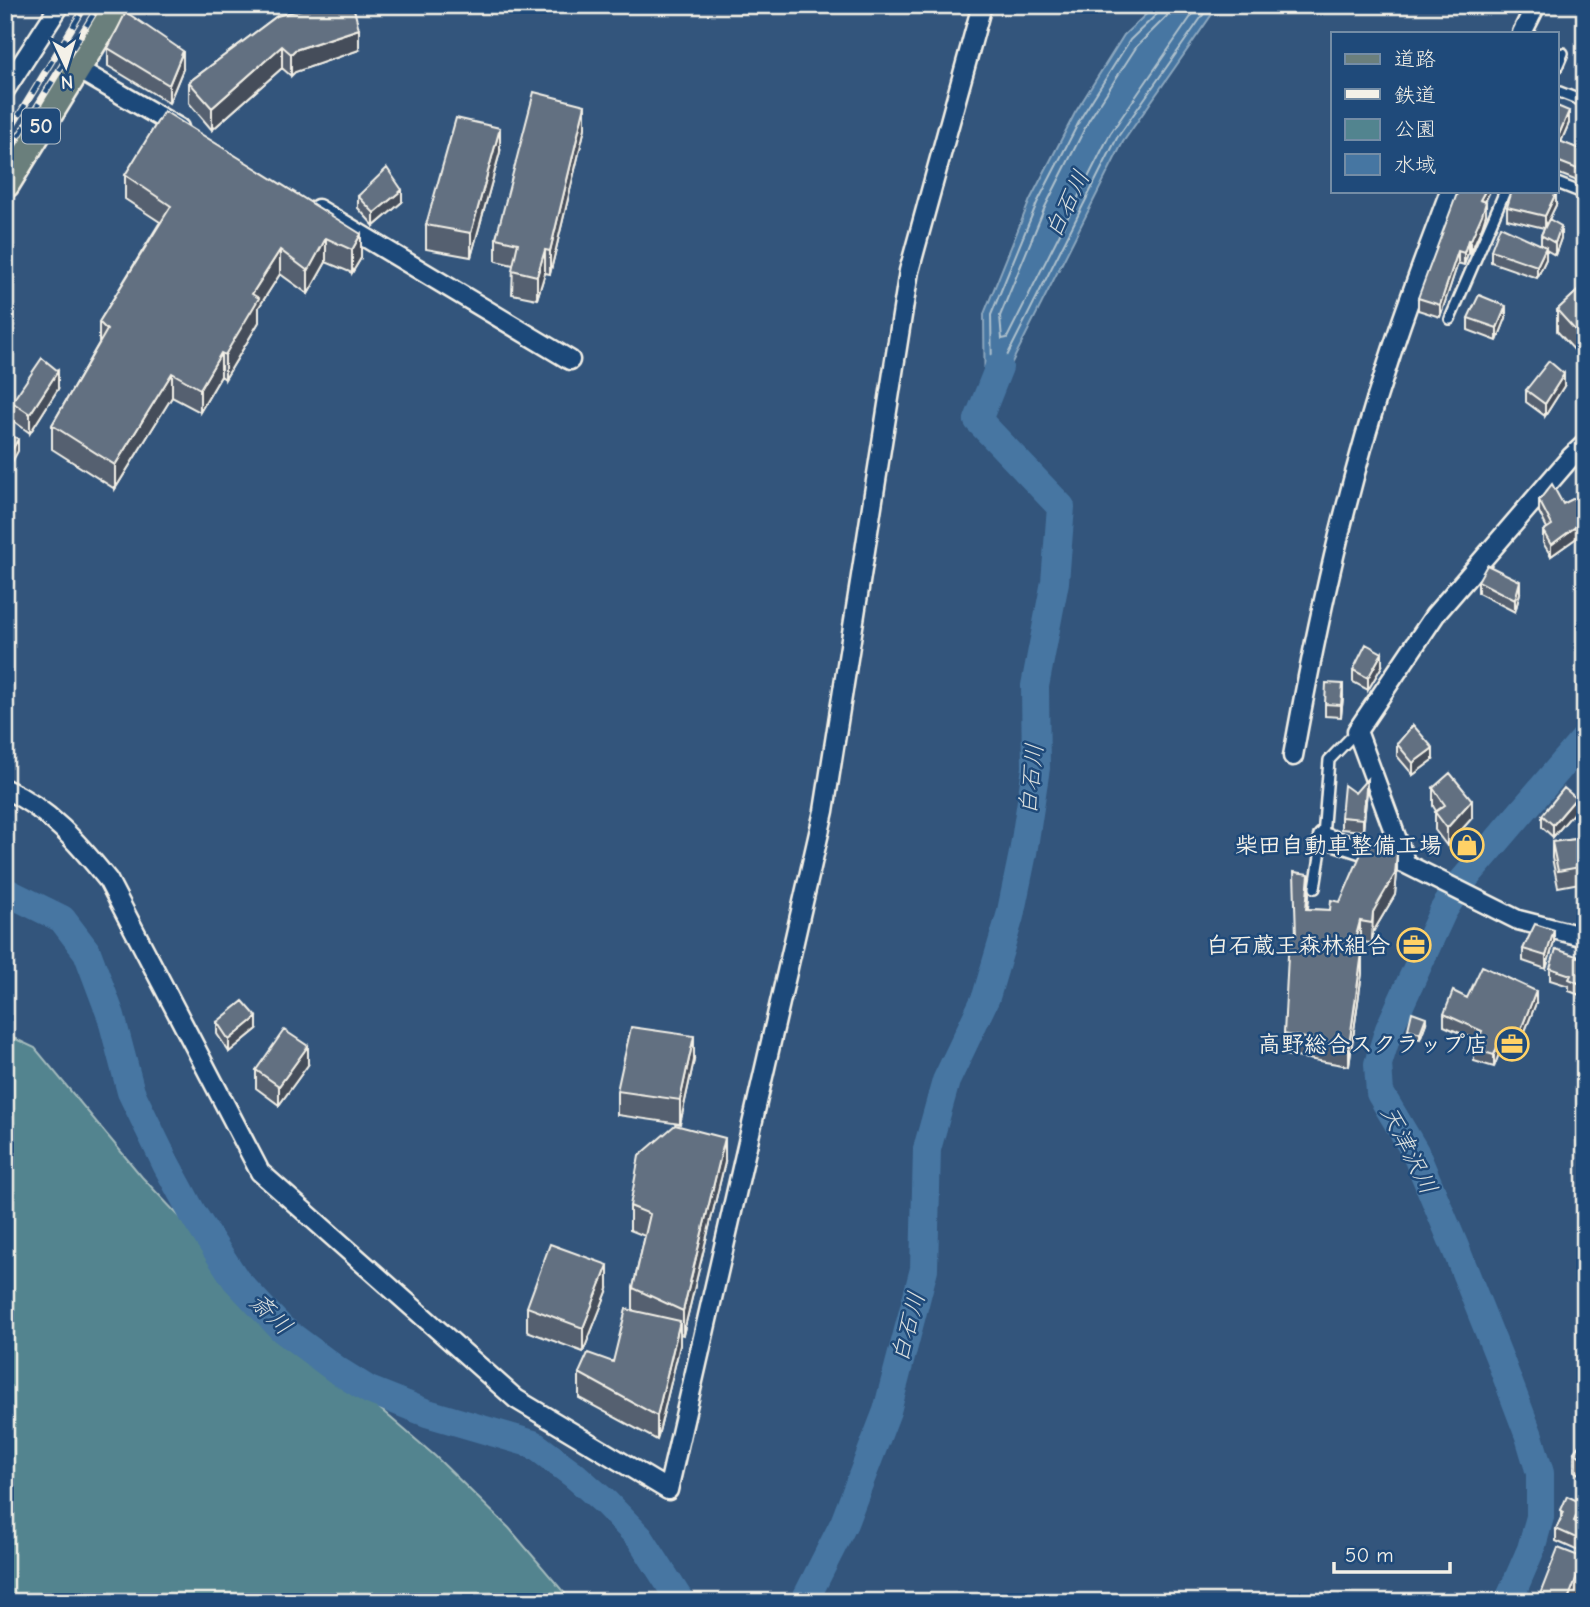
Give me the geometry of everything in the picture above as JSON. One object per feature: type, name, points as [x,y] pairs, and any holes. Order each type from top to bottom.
[{"type":"main road","name":"50","points":[[5,184],[115,5]]},
{"type":"street","points":[[5,90],[60,5]]},
{"type":"street","points":[[5,789],[27,799],[56,821],[108,880],[260,1172],[516,1399],[668,1490],[824,811],[909,271],[982,5]]},
{"type":"street","points":[[1522,32],[1536,5]]},
{"type":"street","points":[[76,68],[196,137]]},
{"type":"street","points":[[1293,757],[1309,667],[1338,541],[1371,417],[1389,359],[1450,192]]},
{"type":"street","points":[[303,200],[570,360]]},
{"type":"street","points":[[1406,864],[1357,731],[1435,615],[1585,444]]},
{"type":"street","points":[[1323,837],[1406,864],[1518,920],[1585,937]]},
{"type":"lane","points":[[1558,64],[1563,52]]},
{"type":"lane","points":[[1558,91],[1585,102]]},
{"type":"lane","points":[[1558,183],[1585,194]]},
{"type":"lane","points":[[1450,319],[1505,192]]},
{"type":"lane","points":[[1315,888],[1323,837],[1329,760],[1357,731]]},
{"type":"green space","points":[[5,1034],[35,1048],[142,1177],[279,1322],[435,1456],[509,1528],[572,1602],[9,1602],[5,1598]]},
{"type":"water","points":[[1156,5],[1221,5],[1123,142],[985,416],[984,314],[1030,200],[1075,113],[1124,35]]},
{"type":"building","points":[[317,5],[353,5],[359,29],[295,50],[291,54],[282,46],[212,108],[189,82],[277,16]]},
{"type":"building","points":[[126,12],[183,51],[169,85],[108,48]]},
{"type":"building","points":[[534,92],[585,105],[550,251],[545,250],[537,276],[512,270],[518,243],[496,238]]},
{"type":"building","points":[[1558,106],[1569,111],[1558,137]]},
{"type":"building","points":[[164,111],[361,234],[352,250],[326,238],[308,271],[280,250],[252,294],[259,298],[225,355],[221,353],[200,389],[172,373],[115,465],[52,425],[107,330],[99,322],[171,206],[125,175]]},
{"type":"building","points":[[456,118],[500,128],[471,233],[426,225]]},
{"type":"building","points":[[1585,131],[1585,172],[1558,161],[1558,140],[1579,149]]},
{"type":"building","points":[[387,168],[402,190],[374,213],[358,196]]},
{"type":"building","points":[[1458,192],[1484,192],[1480,200],[1486,202],[1482,215],[1464,253],[1458,251],[1440,305],[1418,298]]},
{"type":"building","points":[[1512,192],[1556,193],[1545,216],[1507,207]]},
{"type":"building","points":[[1549,219],[1561,226],[1555,243],[1541,235]]},
{"type":"building","points":[[1500,226],[1546,247],[1537,266],[1491,250]]},
{"type":"building","points":[[1585,284],[1585,341],[1557,310]]},
{"type":"building","points":[[1479,295],[1506,306],[1497,328],[1468,318]]},
{"type":"building","points":[[42,358],[58,371],[30,414],[12,402]]},
{"type":"building","points":[[1549,361],[1564,374],[1545,404],[1526,390]]},
{"type":"building","points":[[5,431],[18,439],[5,463]]},
{"type":"building","points":[[1552,484],[1563,504],[1585,493],[1585,528],[1581,530],[1578,525],[1551,545],[1543,531],[1552,525],[1539,500]]},
{"type":"building","points":[[1487,565],[1520,581],[1515,600],[1478,581]]},
{"type":"building","points":[[1366,644],[1382,653],[1368,678],[1353,670]]},
{"type":"building","points":[[1326,683],[1343,684],[1341,705],[1325,704]]},
{"type":"building","points":[[1413,725],[1433,748],[1413,763],[1397,744]]},
{"type":"building","points":[[1450,773],[1472,800],[1447,828],[1435,812],[1445,805],[1433,788]]},
{"type":"building","points":[[1367,779],[1363,819],[1341,817],[1344,785],[1355,793]]},
{"type":"building","points":[[1564,788],[1576,798],[1553,825],[1542,815]]},
{"type":"building","points":[[1585,838],[1585,866],[1558,871],[1552,842]]},
{"type":"building","points":[[1366,842],[1397,853],[1395,874],[1373,912],[1372,923],[1360,921],[1352,951],[1362,953],[1349,1046],[1284,1034],[1289,936],[1296,936],[1294,872],[1309,874],[1306,909],[1330,910],[1331,900],[1340,902]]},
{"type":"building","points":[[1535,924],[1554,930],[1546,956],[1523,949]]},
{"type":"building","points":[[1556,949],[1585,959],[1585,986],[1569,979],[1571,975],[1550,968]]},
{"type":"building","points":[[1482,966],[1536,991],[1516,1042],[1500,1039],[1494,1055],[1474,1049],[1482,1031],[1444,1014],[1453,991],[1467,998]]},
{"type":"building","points":[[243,1001],[257,1017],[229,1040],[217,1022]]},
{"type":"building","points":[[1412,1012],[1426,1017],[1420,1033],[1408,1029]]},
{"type":"building","points":[[631,1027],[694,1036],[680,1100],[617,1091]]},
{"type":"building","points":[[284,1030],[308,1046],[279,1086],[256,1070]]},
{"type":"building","points":[[675,1125],[725,1138],[683,1311],[633,1288],[650,1214],[630,1206],[639,1156]]},
{"type":"building","points":[[550,1244],[608,1265],[583,1328],[527,1307]]},
{"type":"building","points":[[626,1309],[680,1321],[657,1416],[579,1373],[588,1353],[613,1362]]},
{"type":"building","points":[[1585,1438],[1585,1460],[1574,1452]]},
{"type":"building","points":[[1567,1496],[1582,1503],[1574,1521],[1585,1527],[1585,1542],[1556,1529],[1564,1512],[1561,1510]]},
{"type":"building","points":[[1558,1548],[1584,1558],[1567,1602],[1537,1602]]},
{"type":"waterway","name":"白石川","points":[[804,1602],[844,1523],[887,1411],[924,1269],[927,1149],[946,1081],[986,997],[1010,916],[1023,853],[1036,768],[1035,686],[1055,582],[1061,507],[978,420],[999,367]]},
{"type":"waterway","name":"天津沢川","points":[[1508,1602],[1531,1549],[1540,1517],[1540,1473],[1529,1436],[1455,1247],[1415,1152],[1380,1093],[1378,1064],[1389,1029],[1443,911],[1460,884],[1585,738]]},
{"type":"waterway","name":"斎川","points":[[5,891],[62,919],[87,952],[111,1016],[131,1092],[166,1164],[193,1214],[236,1280],[282,1329],[369,1390],[427,1413],[533,1444],[573,1474],[640,1538],[681,1602]]},
{"type":"railway","points":[[5,138],[86,5]]},
{"type":"railway","points":[[5,159],[99,5]]},
{"type":"place","name":"柴田自動車整備工場","points":[[1467,845]]},
{"type":"place","name":"白石蔵王森林組合","points":[[1414,945]]},
{"type":"place","name":"高野総合スクラップ店","points":[[1512,1044]]}]
